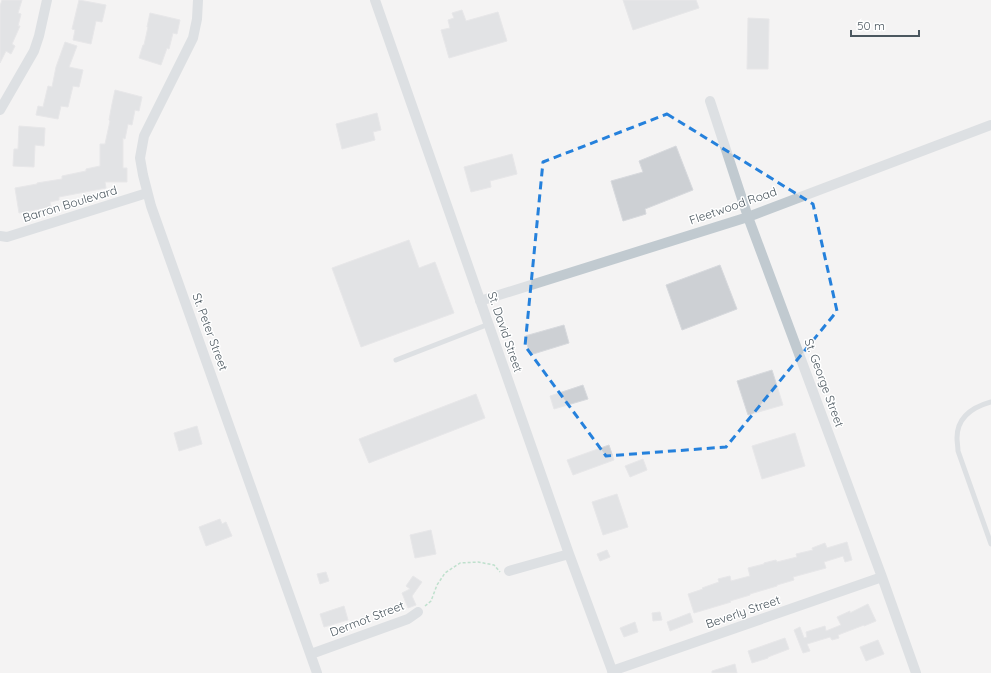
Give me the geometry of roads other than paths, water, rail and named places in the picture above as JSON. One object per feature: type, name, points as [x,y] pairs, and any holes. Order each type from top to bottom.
[{"type":"street","points":[[0,110],[34,51],[47,0]]},
{"type":"street","name":"St. Peter Street","points":[[198,0],[197,19],[193,38],[144,136],[140,158],[143,175],[151,206],[318,673]]},
{"type":"street","name":"St. David Street","points":[[375,0],[569,554],[612,672]]},
{"type":"street","name":"St. George Street","points":[[710,101],[748,217],[882,577],[916,673]]},
{"type":"street","name":"Fleetwood Road","points":[[480,301],[748,217],[991,125]]},
{"type":"street","name":"Barron Boulevard","points":[[0,236],[7,237],[147,193]]},
{"type":"street","points":[[509,571],[569,554]]},
{"type":"street","name":"Beverly Street","points":[[612,672],[882,577]]},
{"type":"street","name":"Dermot Street","points":[[311,654],[408,619],[418,612]]},
{"type":"lane","points":[[396,360],[488,324]]},
{"type":"lane","points":[[991,402],[974,408],[966,415],[960,425],[957,437],[958,451],[991,544]]}]
